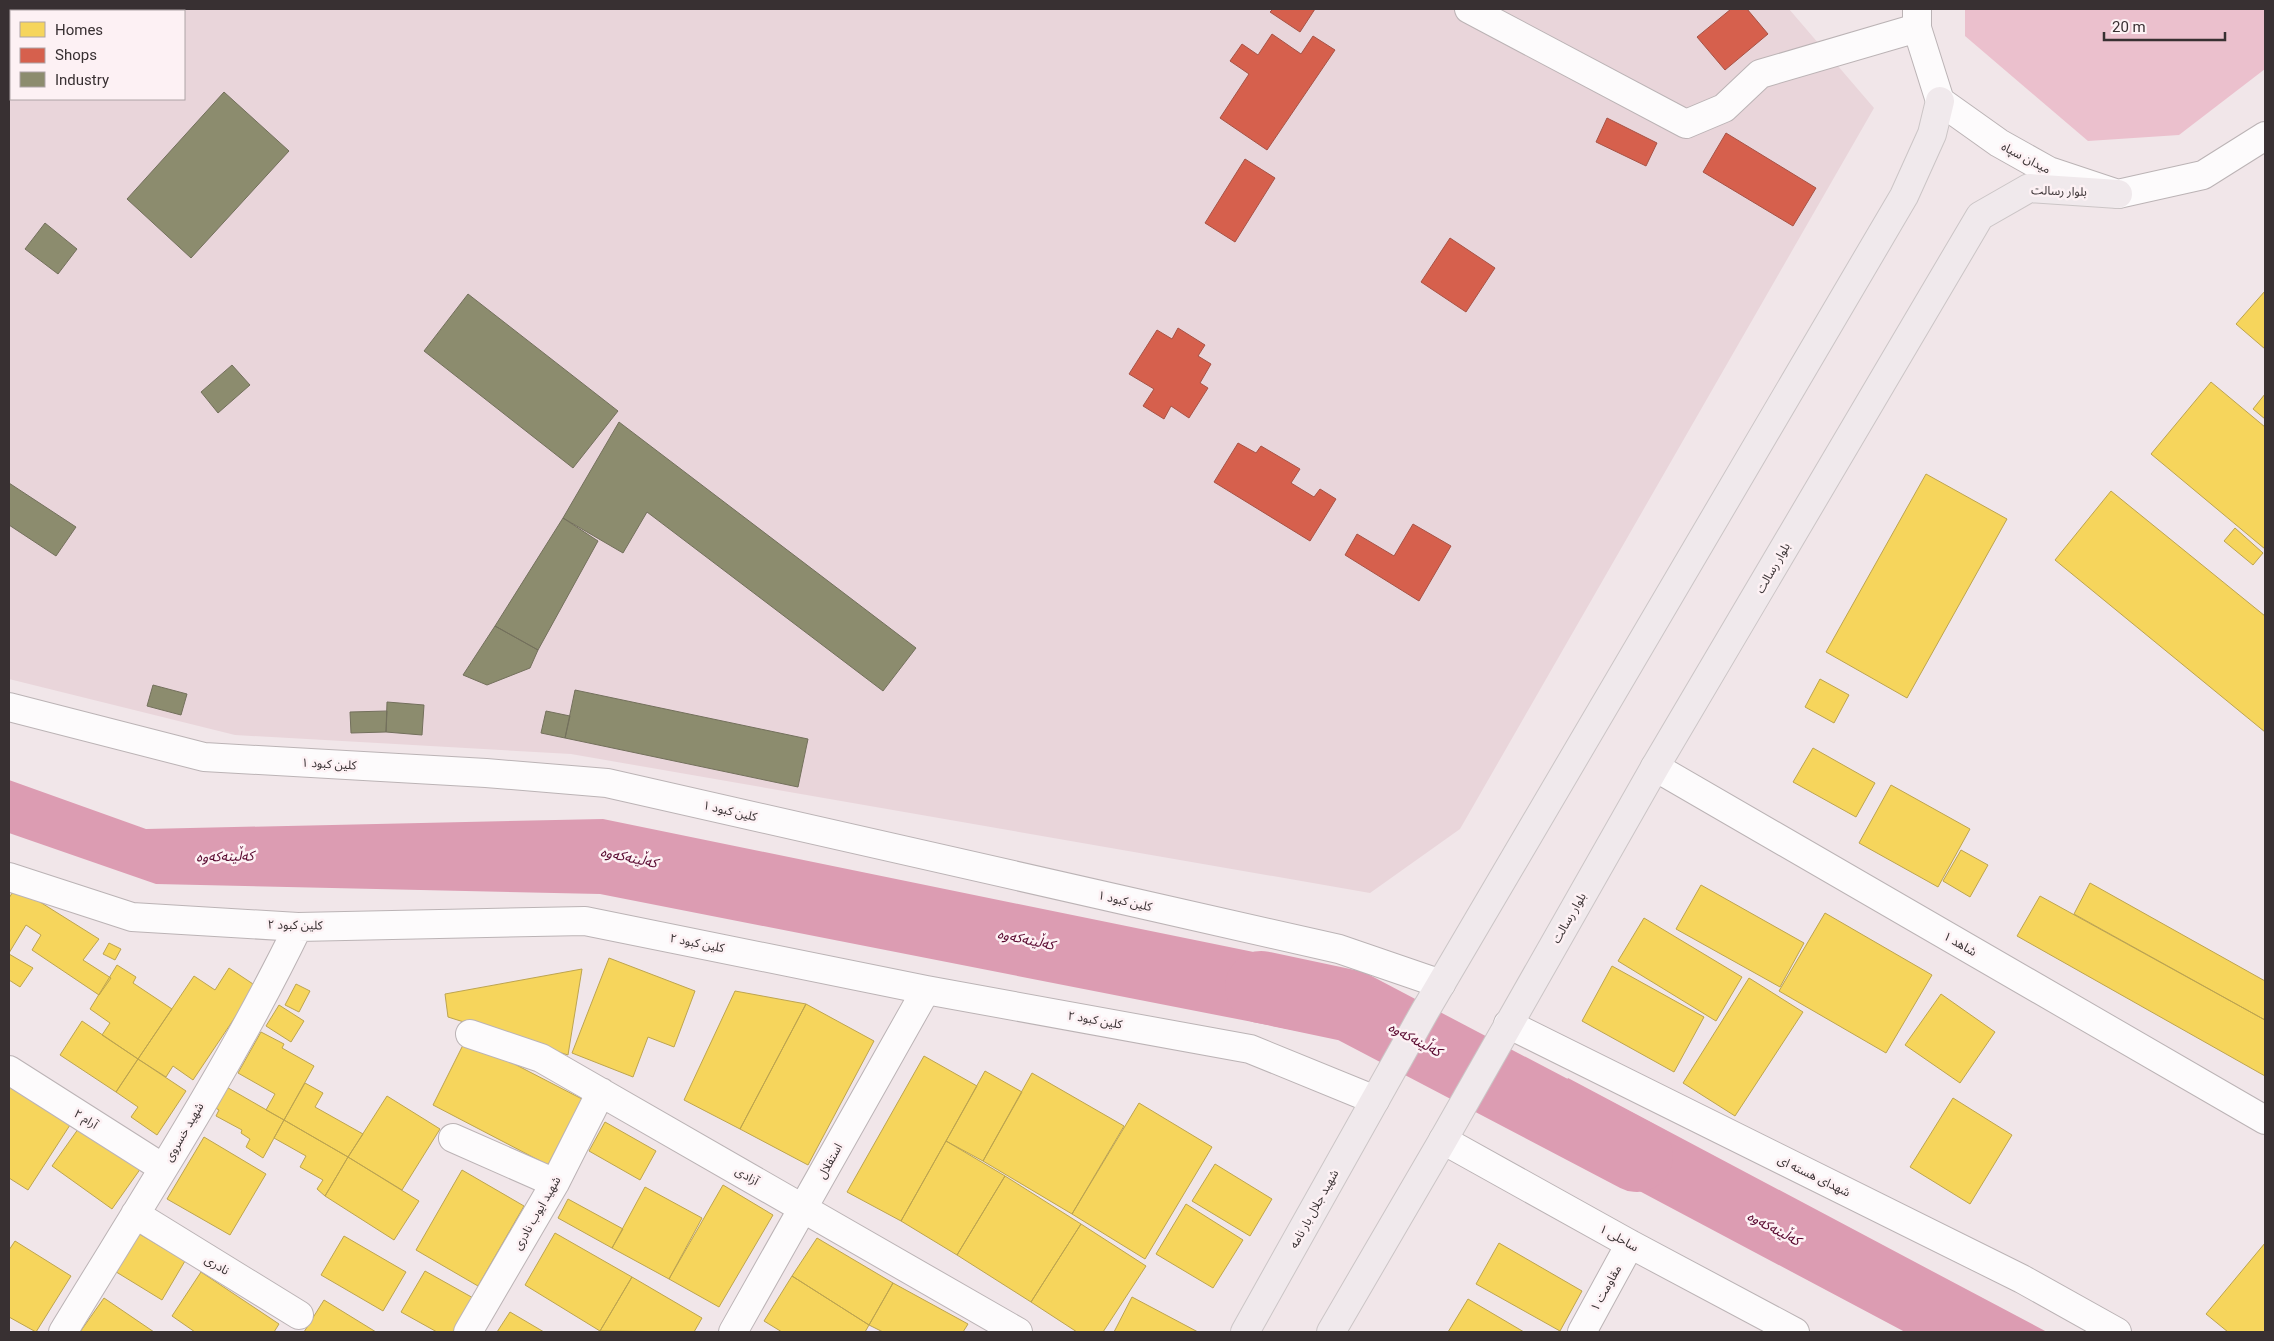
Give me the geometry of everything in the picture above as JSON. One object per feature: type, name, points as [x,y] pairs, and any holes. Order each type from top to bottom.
[{"type":"main road","points":[[1441,984],[1904,196],[1932,134],[1940,100]]},
{"type":"main road","name":"بلوار رسالت","points":[[1449,1131],[1655,767],[1980,216],[2029,188],[2118,194]]},
{"type":"main road","name":"شهید جلال بار نامه","points":[[1245,1332],[1441,984]]},
{"type":"main road","points":[[1331,1332],[1449,1131]]},
{"type":"street","points":[[1469,9],[1686,124],[1724,108],[1760,74],[1917,18],[1940,100]]},
{"type":"street","name":"میدان سپاه","points":[[1940,100],[2000,143],[2049,171],[2118,194]]},
{"type":"street","points":[[2118,194],[2203,175],[2265,136]]},
{"type":"street","name":"کلین کبود ۱","points":[[9,707],[204,758],[476,773],[607,783],[1339,949],[1441,984]]},
{"type":"street","name":"شاهد ۱","points":[[1655,767],[2265,1120]]},
{"type":"street","name":"کلین کبود ۲","points":[[9,877],[132,917],[298,927],[585,921],[926,990],[1250,1049],[1378,1093]]},
{"type":"street","name":"شهید خسروی","points":[[63,1332],[164,1168],[270,985],[298,927]]},
{"type":"street","name":"استقلال","points":[[733,1332],[926,990]]},
{"type":"street","name":"آزادی","points":[[470,1034],[541,1058],[803,1209],[990,1326],[1018,1332]]},
{"type":"street","name":"شهدای هسته ای","points":[[1502,1036],[2022,1279],[2117,1332]]},
{"type":"street","name":"آرام ۲","points":[[9,1070],[164,1168]]},
{"type":"street","name":"شهید ایوب نادری","points":[[468,1332],[555,1183],[601,1092]]},
{"type":"street","name":"ساحلی ۱","points":[[1449,1131],[1630,1244],[1795,1332]]},
{"type":"street","points":[[453,1138],[555,1183]]},
{"type":"street","name":"نادری","points":[[135,1214],[299,1315]]},
{"type":"street","name":"مقاومت ۱","points":[[1582,1332],[1630,1244]]},
{"type":"shaded area","points":[[9,9],[120,10],[10,10],[10,100],[185,100],[185,10],[159,9],[1789,9],[1874,108],[1460,829],[1370,893],[571,754],[235,735],[9,679]]},
{"type":"shaded area","points":[[1965,9],[2265,9],[2265,69],[2179,135],[2088,141],[1965,36]]},
{"type":"water","points":[[9,780],[146,829],[603,819],[1346,971],[1371,987],[1344,1040],[600,894],[156,884],[9,833]]},
{"type":"water","points":[[1568,1078],[2047,1332],[1905,1332],[1534,1135]]},
{"type":"building: Homes","points":[[2265,291],[2265,349],[2236,324]]},
{"type":"building: Homes","points":[[2211,382],[2265,427],[2265,549],[2151,454]]},
{"type":"building: Homes","points":[[2265,394],[2265,419],[2253,409]]},
{"type":"building: Homes","points":[[1926,474],[2007,519],[1907,698],[1826,652]]},
{"type":"building: Homes","points":[[2111,491],[2265,616],[2265,732],[2055,560]]},
{"type":"building: Homes","points":[[2235,528],[2263,553],[2253,565],[2224,541]]},
{"type":"building: Homes","points":[[1820,679],[1849,695],[1834,723],[1805,707]]},
{"type":"building: Homes","points":[[1813,748],[1875,783],[1856,817],[1793,782]]},
{"type":"building: Homes","points":[[1891,785],[1970,829],[1938,887],[1859,843]]},
{"type":"building: Homes","points":[[1961,850],[1988,865],[1970,897],[1943,881]]},
{"type":"building: Homes","points":[[2090,883],[2265,981],[2265,1020],[2074,914]]},
{"type":"building: Homes","points":[[1701,885],[1804,943],[1780,987],[1676,929]]},
{"type":"building: Homes","points":[[16,887],[99,939],[83,960],[111,978],[99,995],[32,950],[41,935],[26,925],[9,953],[9,898]]},
{"type":"building: Homes","points":[[2040,896],[2265,1020],[2265,1076],[2017,936]]},
{"type":"building: Homes","points":[[1825,913],[1932,975],[1886,1053],[1779,991]]},
{"type":"building: Homes","points":[[1644,918],[1742,977],[1716,1021],[1618,961]]},
{"type":"building: Homes","points":[[109,943],[121,949],[115,960],[103,954]]},
{"type":"building: Homes","points":[[9,954],[33,968],[20,987],[9,980]]},
{"type":"building: Homes","points":[[609,958],[695,991],[674,1047],[648,1037],[633,1077],[572,1053]]},
{"type":"building: Homes","points":[[117,965],[136,977],[133,983],[172,1009],[138,1059],[102,1035],[110,1023],[90,1009]]},
{"type":"building: Homes","points":[[1612,966],[1704,1017],[1674,1072],[1582,1021]]},
{"type":"building: Homes","points":[[229,968],[256,986],[193,1080],[173,1066],[166,1077],[138,1059],[194,976],[215,990]]},
{"type":"building: Homes","points":[[582,969],[568,1055],[448,1017],[445,994]]},
{"type":"building: Homes","points":[[1749,978],[1803,1012],[1735,1116],[1683,1083]]},
{"type":"building: Homes","points":[[296,984],[310,991],[299,1012],[285,1005]]},
{"type":"building: Homes","points":[[735,991],[806,1004],[740,1129],[684,1100]]},
{"type":"building: Homes","points":[[1941,994],[1995,1032],[1960,1083],[1905,1045]]},
{"type":"building: Homes","points":[[806,1004],[874,1041],[808,1165],[740,1129]]},
{"type":"building: Homes","points":[[279,1005],[304,1021],[291,1042],[266,1026]]},
{"type":"building: Homes","points":[[82,1021],[138,1059],[116,1092],[60,1055]]},
{"type":"building: Homes","points":[[261,1032],[284,1044],[282,1048],[314,1066],[284,1120],[266,1110],[275,1094],[238,1073]]},
{"type":"building: Homes","points":[[466,1039],[582,1099],[548,1165],[433,1105]]},
{"type":"building: Homes","points":[[924,1056],[977,1086],[901,1221],[847,1192]]},
{"type":"building: Homes","points":[[138,1059],[186,1091],[157,1135],[131,1117],[138,1107],[116,1092]]},
{"type":"building: Homes","points":[[985,1071],[1022,1092],[983,1161],[946,1141]]},
{"type":"building: Homes","points":[[1032,1073],[1124,1126],[1072,1214],[983,1161]]},
{"type":"building: Homes","points":[[305,1083],[323,1093],[315,1107],[363,1134],[348,1157],[284,1120]]},
{"type":"building: Homes","points":[[9,1084],[70,1125],[28,1190],[9,1178]]},
{"type":"building: Homes","points":[[223,1085],[284,1120],[263,1158],[246,1147],[250,1139],[241,1133],[242,1130],[216,1116],[219,1110],[212,1106]]},
{"type":"building: Homes","points":[[387,1096],[440,1129],[402,1190],[348,1157]]},
{"type":"building: Homes","points":[[1953,1098],[2012,1135],[1970,1204],[1910,1167]]},
{"type":"building: Homes","points":[[1139,1103],[1212,1147],[1145,1259],[1072,1214]]},
{"type":"building: Homes","points":[[284,1120],[348,1157],[325,1196],[317,1189],[323,1180],[300,1167],[306,1156],[274,1138]]},
{"type":"building: Homes","points":[[605,1122],[656,1151],[640,1180],[589,1151]]},
{"type":"building: Homes","points":[[81,1125],[141,1168],[112,1209],[52,1166]]},
{"type":"building: Homes","points":[[204,1137],[266,1174],[230,1235],[167,1199]]},
{"type":"building: Homes","points":[[946,1141],[1005,1176],[957,1255],[901,1221]]},
{"type":"building: Homes","points":[[348,1157],[419,1201],[394,1240],[325,1196]]},
{"type":"building: Homes","points":[[1215,1164],[1272,1199],[1250,1236],[1192,1201]]},
{"type":"building: Homes","points":[[462,1170],[524,1206],[478,1286],[416,1250]]},
{"type":"building: Homes","points":[[1005,1176],[1081,1224],[1031,1302],[957,1255]]},
{"type":"building: Homes","points":[[723,1185],[773,1215],[719,1307],[669,1279]]},
{"type":"building: Homes","points":[[645,1187],[702,1218],[669,1279],[612,1248]]},
{"type":"building: Homes","points":[[568,1199],[623,1229],[612,1248],[558,1218]]},
{"type":"building: Homes","points":[[1186,1204],[1243,1240],[1213,1288],[1156,1254]]},
{"type":"building: Homes","points":[[1081,1224],[1146,1266],[1103,1332],[1077,1332],[1031,1302]]},
{"type":"building: Homes","points":[[136,1232],[185,1261],[162,1300],[113,1270]]},
{"type":"building: Homes","points":[[555,1233],[632,1277],[600,1331],[525,1285]]},
{"type":"building: Homes","points":[[344,1236],[406,1272],[383,1311],[321,1275]]},
{"type":"building: Homes","points":[[817,1238],[893,1283],[869,1325],[792,1276]]},
{"type":"building: Homes","points":[[15,1241],[71,1276],[36,1332],[9,1317],[9,1250]]},
{"type":"building: Homes","points":[[1499,1243],[1582,1291],[1560,1331],[1476,1284]]},
{"type":"building: Homes","points":[[2265,1243],[2265,1332],[2228,1332],[2206,1314]]},
{"type":"building: Homes","points":[[425,1271],[475,1299],[456,1332],[437,1332],[401,1312]]},
{"type":"building: Homes","points":[[201,1272],[279,1324],[274,1332],[195,1332],[172,1316]]},
{"type":"building: Homes","points":[[792,1276],[869,1325],[865,1332],[782,1332],[764,1321]]},
{"type":"building: Homes","points":[[632,1277],[702,1318],[694,1332],[600,1331]]},
{"type":"building: Homes","points":[[893,1283],[968,1324],[963,1332],[883,1332],[869,1325]]},
{"type":"building: Homes","points":[[1132,1297],[1198,1332],[1114,1332]]},
{"type":"building: Homes","points":[[104,1298],[154,1332],[80,1332]]},
{"type":"building: Homes","points":[[1468,1299],[1524,1332],[1448,1332]]},
{"type":"building: Homes","points":[[324,1300],[376,1332],[304,1332]]},
{"type":"building: Homes","points":[[510,1312],[544,1332],[497,1332]]},
{"type":"building: Shops","points":[[1273,9],[1315,9],[1300,32],[1270,12]]},
{"type":"building: Shops","points":[[1731,9],[1747,9],[1768,34],[1725,70],[1697,37]]},
{"type":"building: Shops","points":[[1272,34],[1301,54],[1313,36],[1335,50],[1267,150],[1220,118],[1249,74],[1230,61],[1242,44],[1258,55]]},
{"type":"building: Shops","points":[[1607,118],[1657,143],[1646,166],[1596,142]]},
{"type":"building: Shops","points":[[1726,133],[1816,188],[1793,226],[1703,172]]},
{"type":"building: Shops","points":[[1245,159],[1275,178],[1235,242],[1205,223]]},
{"type":"building: Shops","points":[[1450,238],[1495,268],[1466,312],[1421,282]]},
{"type":"building: Shops","points":[[1178,328],[1205,345],[1198,356],[1211,364],[1200,383],[1208,388],[1189,418],[1171,406],[1164,419],[1143,406],[1154,389],[1129,374],[1157,330],[1172,339]]},
{"type":"building: Shops","points":[[1238,443],[1256,453],[1261,446],[1300,469],[1291,483],[1314,497],[1320,489],[1336,499],[1310,541],[1214,482]]},
{"type":"building: Shops","points":[[1413,524],[1451,546],[1419,601],[1345,555],[1357,534],[1394,556]]},
{"type":"building: Industry","points":[[224,92],[289,151],[191,258],[127,199]]},
{"type":"building: Industry","points":[[45,223],[77,249],[58,274],[25,249]]},
{"type":"building: Industry","points":[[468,294],[618,411],[573,468],[424,351]]},
{"type":"building: Industry","points":[[232,365],[250,385],[218,413],[201,392]]},
{"type":"building: Industry","points":[[619,422],[916,648],[883,691],[647,512],[623,553],[563,518]]},
{"type":"building: Industry","points":[[9,483],[76,527],[56,556],[9,525]]},
{"type":"building: Industry","points":[[563,518],[598,541],[538,650],[495,626]]},
{"type":"building: Industry","points":[[495,626],[538,650],[530,668],[487,685],[463,675]]},
{"type":"building: Industry","points":[[153,685],[187,694],[181,715],[147,706]]},
{"type":"building: Industry","points":[[575,690],[808,739],[798,787],[565,738]]},
{"type":"building: Industry","points":[[387,702],[424,705],[422,735],[386,732]]},
{"type":"building: Industry","points":[[387,711],[386,732],[351,733],[350,712]]},
{"type":"building: Industry","points":[[546,711],[570,716],[565,738],[541,733]]},
{"type":"waterway","name":"کەڵینەکەوە","points":[[1261,987],[1351,1006],[1637,1156]]}]
